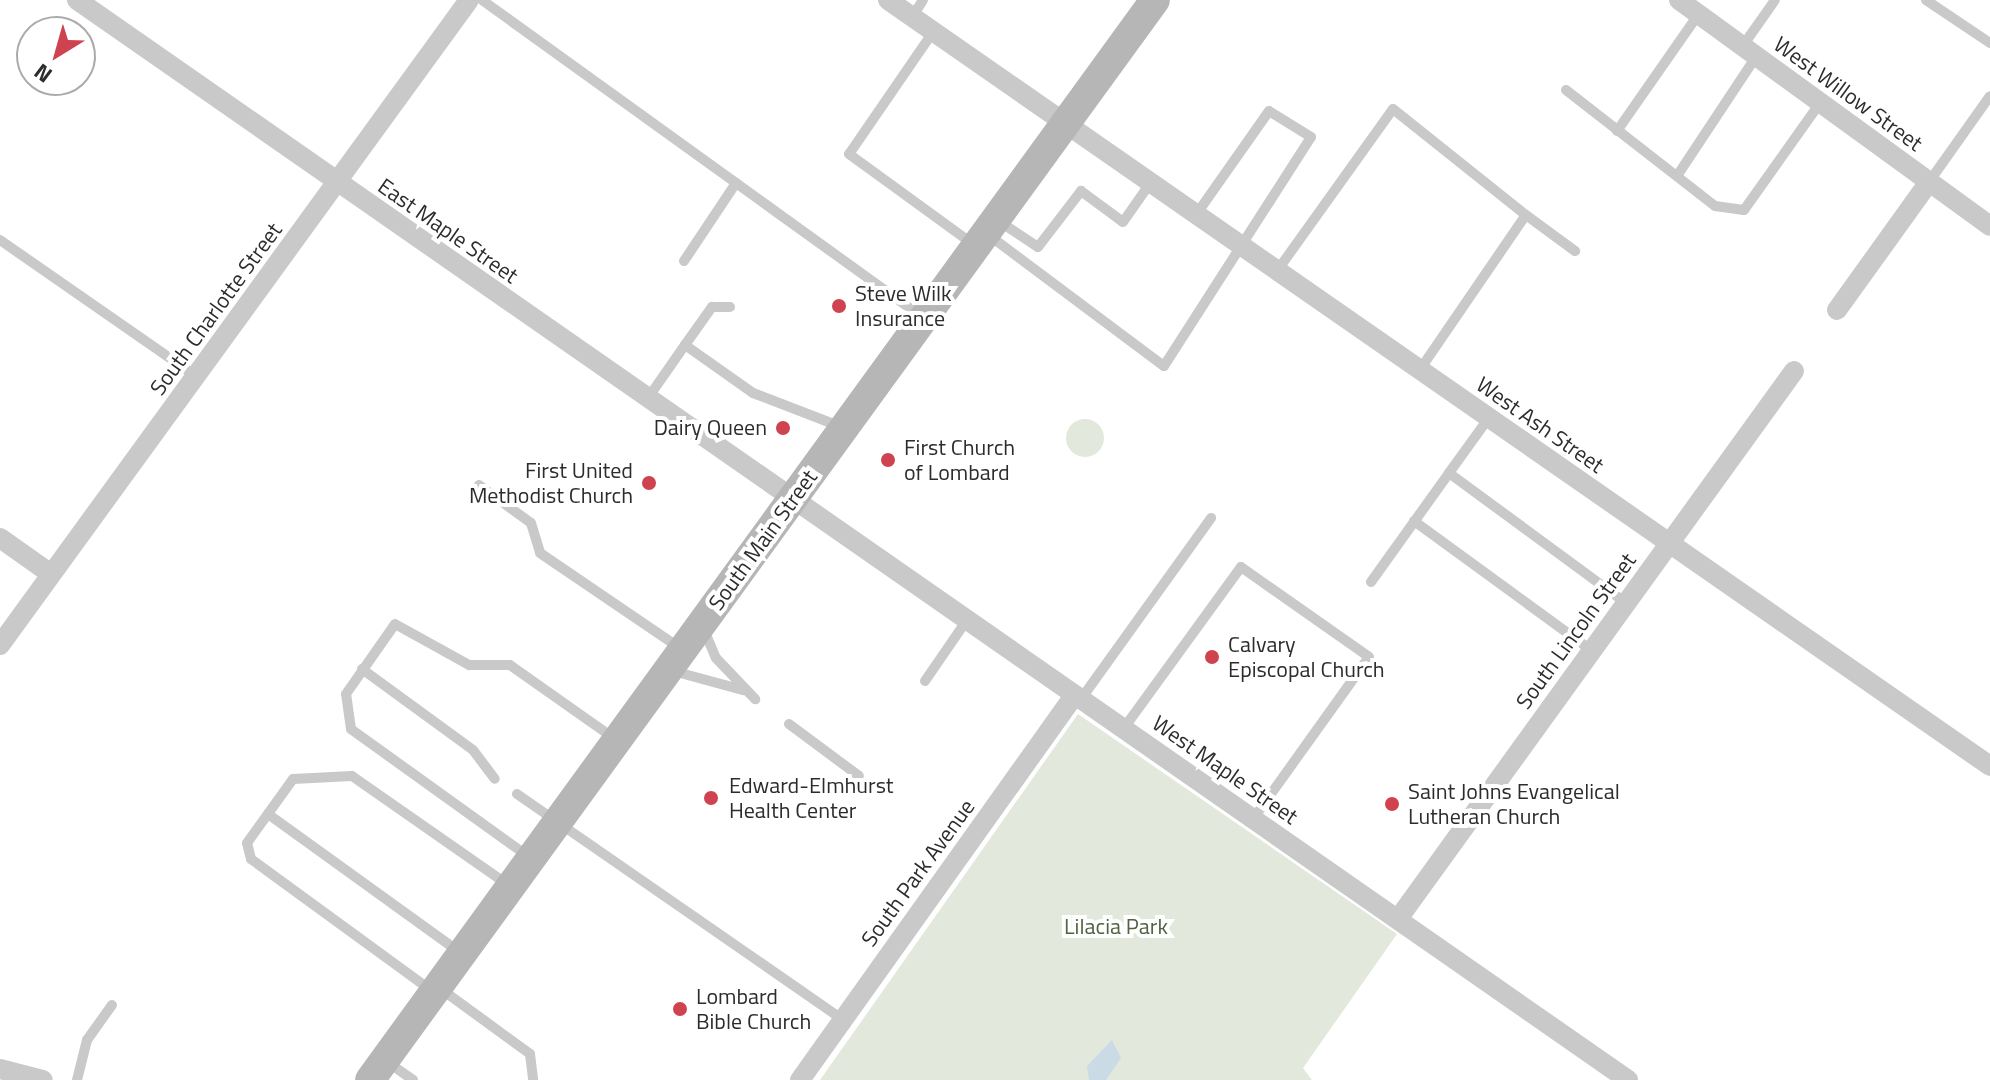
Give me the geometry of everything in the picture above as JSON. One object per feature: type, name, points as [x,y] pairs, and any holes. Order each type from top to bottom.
[{"type":"main road","name":"South Main Street","points":[[377,1070],[1155,0]]},
{"type":"street","name":"East Maple Street","points":[[77,0],[337,184],[795,498]]},
{"type":"street","name":"South Charlotte Street","points":[[0,645],[469,0]]},
{"type":"street","name":"West Ash Street","points":[[888,0],[918,8],[933,32],[1990,766]]},
{"type":"street","name":"West Willow Street","points":[[1679,0],[1990,226]]},
{"type":"street","points":[[1837,310],[1929,182]]},
{"type":"street","name":"South Lincoln Street","points":[[1398,919],[1794,371]]},
{"type":"street","name":"West Maple Street","points":[[795,498],[1628,1080]]},
{"type":"street","points":[[0,538],[51,574]]},
{"type":"street","name":"South Park Avenue","points":[[800,1080],[1078,697]]},
{"type":"street","points":[[0,1069],[43,1080]]},
{"type":"lane","points":[[482,0],[924,318]]},
{"type":"lane","points":[[1677,176],[1749,52],[1775,0]]},
{"type":"lane","points":[[1926,0],[1990,43]]},
{"type":"lane","points":[[1617,131],[1698,15]]},
{"type":"lane","points":[[933,32],[849,154],[985,232],[1164,366],[1239,244],[1311,137],[1269,111],[1196,215]]},
{"type":"lane","points":[[1566,90],[1715,206],[1744,210],[1820,103]]},
{"type":"lane","points":[[1929,182],[1990,96]]},
{"type":"lane","points":[[1277,271],[1393,109],[1575,251]]},
{"type":"lane","points":[[985,232],[1038,247],[1081,191],[1123,222],[1152,182]]},
{"type":"lane","points":[[684,261],[736,183]]},
{"type":"lane","points":[[1419,371],[1526,215]]},
{"type":"lane","points":[[0,240],[196,376]]},
{"type":"lane","points":[[648,398],[712,307],[730,307]]},
{"type":"lane","points":[[685,345],[753,393],[845,428]]},
{"type":"lane","points":[[1371,582],[1488,419]]},
{"type":"lane","points":[[1449,473],[1626,603]]},
{"type":"lane","points":[[479,485],[531,523],[540,553],[675,660],[745,691]]},
{"type":"lane","points":[[1078,697],[1211,518]]},
{"type":"lane","points":[[1414,521],[1592,651]]},
{"type":"lane","points":[[1124,728],[1241,567],[1369,657],[1253,819]]},
{"type":"lane","points":[[925,681],[967,620]]},
{"type":"lane","points":[[531,859],[351,729],[346,694],[362,669],[395,624],[403,623],[469,665],[510,665],[617,740]]},
{"type":"lane","points":[[701,624],[716,658],[755,699]]},
{"type":"lane","points":[[362,669],[473,750],[495,779]]},
{"type":"lane","points":[[789,724],[859,776]]},
{"type":"lane","points":[[510,886],[352,776],[293,779],[247,843],[251,859],[530,1054],[533,1080]]},
{"type":"lane","points":[[517,794],[843,1020]]},
{"type":"lane","points":[[268,814],[461,954]]},
{"type":"lane","points":[[77,1080],[87,1040],[112,1005]]},
{"type":"lane","points":[[377,1070],[413,1080]]},
{"type":"green space","points":[[1085,419],[1098,425],[1104,438],[1098,451],[1085,457],[1072,451],[1066,438],[1072,425]]},
{"type":"green space","name":"Lilacia Park","points":[[1078,714],[1397,934],[1303,1068],[1312,1080],[820,1080]]},
{"type":"water","points":[[1112,1040],[1121,1058],[1106,1080],[1089,1080],[1087,1066]]},
{"type":"place","name":"Steve Wilk Insurance","points":[[839,306]]},
{"type":"place","name":"Dairy Queen","points":[[783,428]]},
{"type":"place","name":"First Church of Lombard","points":[[888,460]]},
{"type":"place","name":"First United Methodist Church","points":[[649,483]]},
{"type":"place","name":"Calvary Episcopal Church","points":[[1212,657]]},
{"type":"place","name":"Edward-Elmhurst Health Center","points":[[711,798]]},
{"type":"place","name":"Saint Johns Evangelical Lutheran Church","points":[[1392,804]]},
{"type":"place","name":"Lombard Bible Church","points":[[680,1009]]}]
